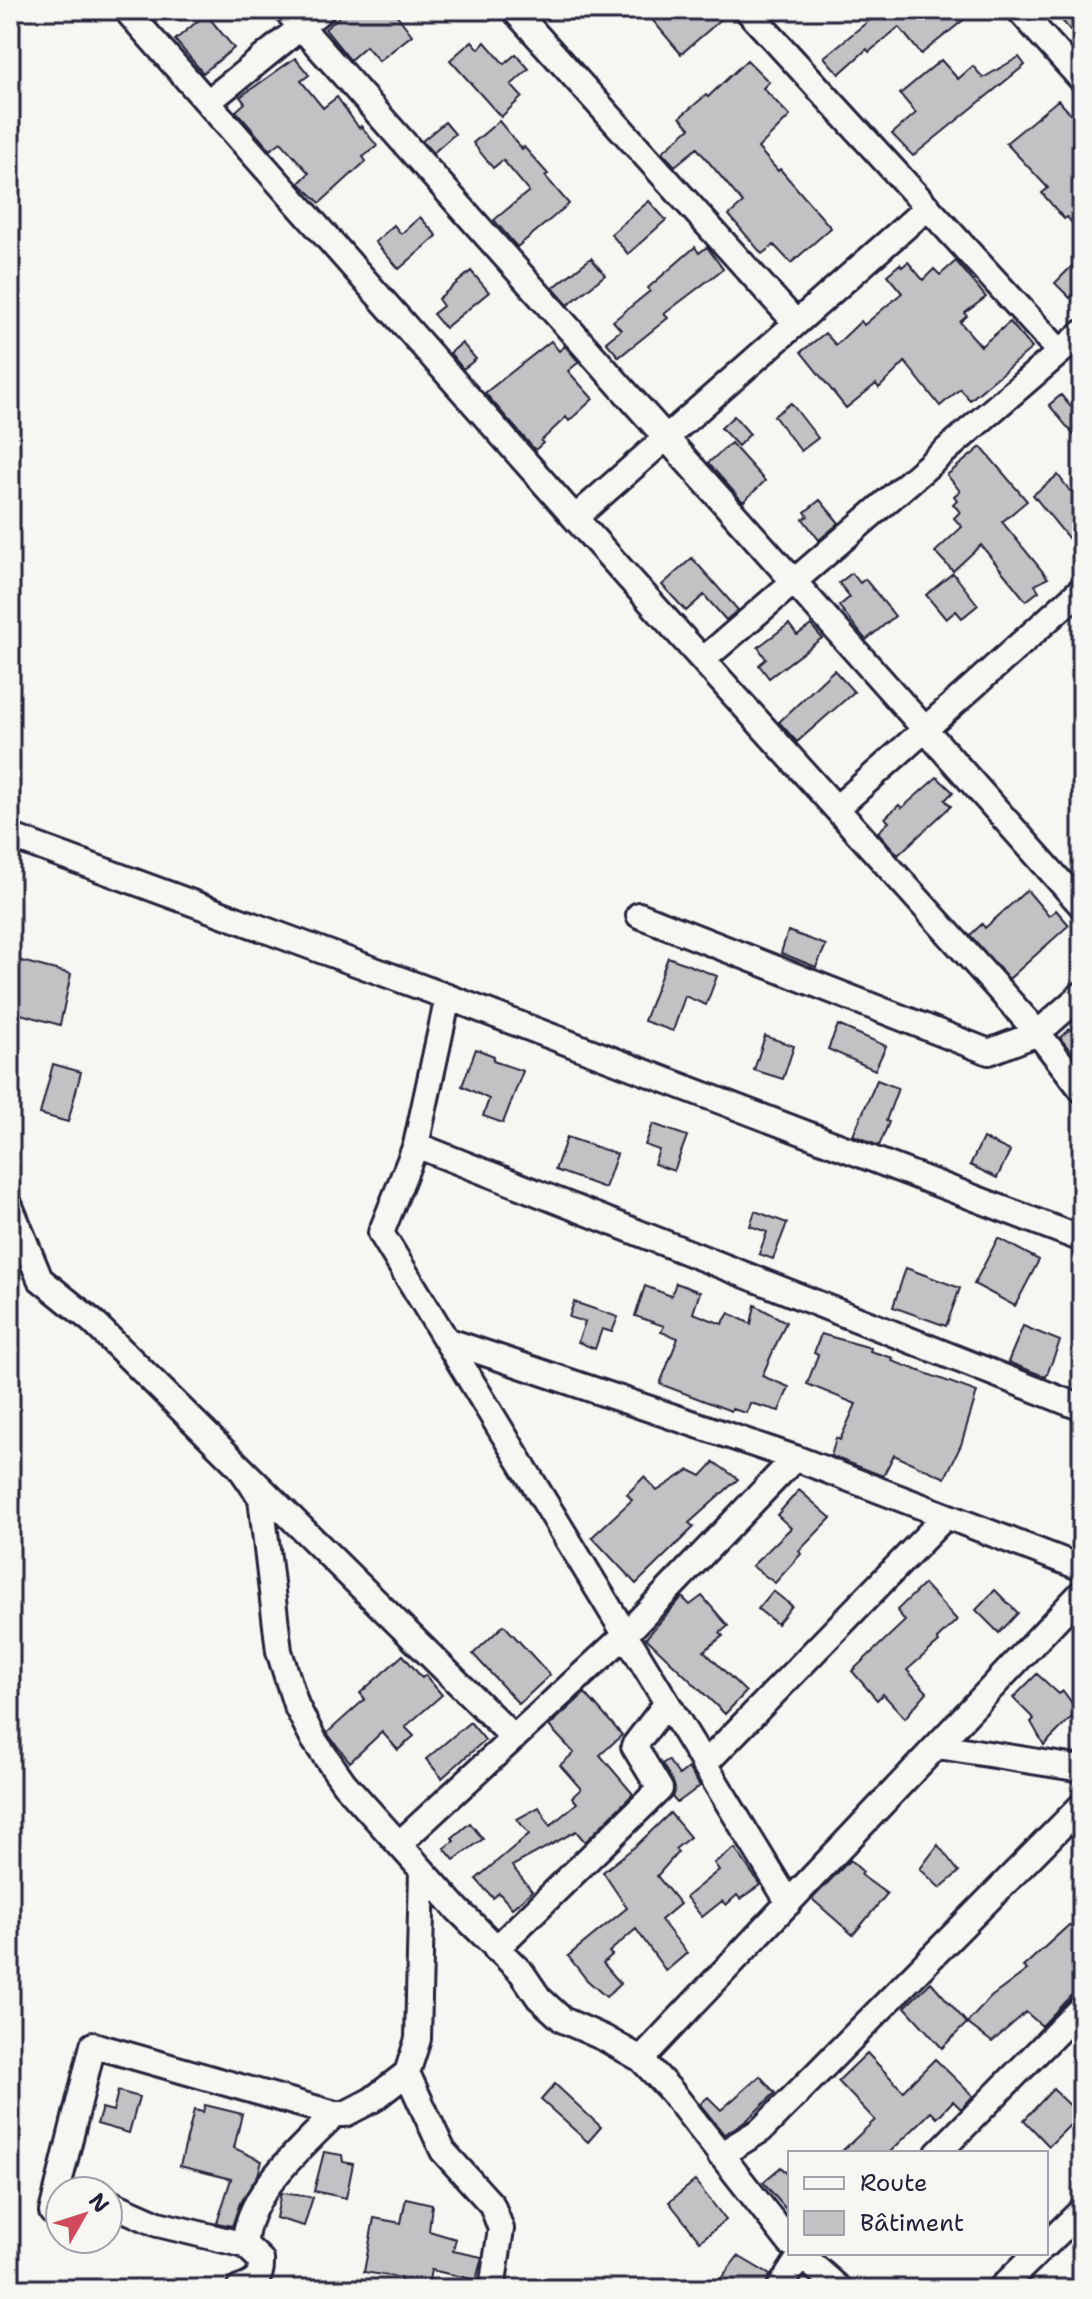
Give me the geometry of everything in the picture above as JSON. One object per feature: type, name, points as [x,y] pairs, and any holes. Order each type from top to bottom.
[{"type":"street","points":[[126,10],[575,518],[1038,1033],[1082,1090]]},
{"type":"street","points":[[208,102],[293,18],[322,10]]},
{"type":"street","points":[[514,10],[796,323]]},
{"type":"street","points":[[747,10],[1060,352]]},
{"type":"street","points":[[1019,10],[1082,80]]},
{"type":"street","points":[[293,18],[1082,906]]},
{"type":"street","points":[[575,518],[928,207]]},
{"type":"street","points":[[704,659],[1082,333]]},
{"type":"street","points":[[837,808],[1082,589]]},
{"type":"street","points":[[10,836],[448,997],[1082,1239]]},
{"type":"street","points":[[639,915],[989,1052],[1038,1033],[1082,994]]},
{"type":"street","points":[[448,997],[416,1145],[381,1233],[789,1903]]},
{"type":"street","points":[[416,1145],[1082,1408]]},
{"type":"street","points":[[10,1206],[40,1279],[92,1321],[514,1738]]},
{"type":"street","points":[[446,1340],[795,1458],[1082,1568]]},
{"type":"street","points":[[399,1844],[625,1635],[795,1458]]},
{"type":"street","points":[[241,1469],[261,1498],[279,1651],[296,1705],[314,1740],[344,1783],[496,1949],[522,1973],[539,1998],[563,2020],[641,2059],[671,2091],[788,2239]]},
{"type":"street","points":[[704,1765],[946,1516]]},
{"type":"street","points":[[641,2059],[1082,1592]]},
{"type":"street","points":[[496,1949],[660,1789],[634,1746],[667,1703]]},
{"type":"street","points":[[938,1746],[1082,1769]]},
{"type":"street","points":[[720,2155],[761,2130],[1082,1805]]},
{"type":"street","points":[[69,2175],[93,2045],[335,2114],[345,2114],[372,2100],[407,2073],[418,2039],[422,1870]]},
{"type":"street","points":[[940,2151],[1082,2007]]},
{"type":"street","points":[[407,2073],[443,2151],[492,2205],[501,2229],[493,2282]]},
{"type":"street","points":[[245,2245],[245,2231],[270,2181],[335,2114]]},
{"type":"street","points":[[124,2209],[158,2224],[245,2245],[261,2260],[262,2272],[258,2279],[239,2289]]},
{"type":"street","points":[[1048,2243],[1082,2210]]},
{"type":"street","points":[[779,2289],[795,2255]]},
{"type":"street","points":[[803,2255],[840,2289]]},
{"type":"street","points":[[1000,2289],[1035,2255]]},
{"type":"building","points":[[347,10],[393,10],[412,35],[379,61],[366,46],[350,60],[325,29]]},
{"type":"building","points":[[644,10],[732,10],[681,54]]},
{"type":"building","points":[[882,10],[976,10],[921,54],[899,27],[869,52],[867,49],[839,74],[824,57]]},
{"type":"building","points":[[1053,10],[1082,10],[1082,44]]},
{"type":"building","points":[[206,14],[234,48],[203,73],[175,40]]},
{"type":"building","points":[[472,41],[479,49],[485,42],[504,64],[516,54],[529,69],[511,85],[522,97],[501,117],[450,60]]},
{"type":"building","points":[[1019,57],[1025,65],[913,156],[892,134],[916,113],[900,94],[941,60],[958,79],[973,66],[983,78]]},
{"type":"building","points":[[295,58],[309,75],[301,81],[323,108],[337,97],[359,128],[361,126],[377,146],[363,157],[366,161],[320,203],[299,183],[309,173],[281,142],[270,150],[236,111],[245,103],[240,97]]},
{"type":"building","points":[[747,60],[769,82],[763,88],[790,116],[758,148],[831,228],[791,263],[774,245],[762,254],[729,215],[743,203],[697,148],[675,166],[662,152],[690,128],[680,117],[706,95],[708,97]]},
{"type":"building","points":[[1058,100],[1082,126],[1082,234],[1067,217],[1064,219],[1042,193],[1048,188],[1006,143]]},
{"type":"building","points":[[499,121],[548,174],[545,176],[569,204],[517,247],[494,220],[529,191],[503,160],[493,168],[473,143]]},
{"type":"building","points":[[445,122],[455,134],[433,153],[422,141]]},
{"type":"building","points":[[649,201],[666,220],[628,254],[611,234]]},
{"type":"building","points":[[420,217],[437,236],[399,269],[375,242],[394,225],[401,234]]},
{"type":"building","points":[[695,247],[699,253],[707,247],[723,269],[664,314],[668,318],[619,357],[606,342],[621,330],[613,321],[650,291],[648,288]]},
{"type":"building","points":[[1082,256],[1082,287],[1070,298],[1055,283]]},
{"type":"building","points":[[591,258],[605,275],[568,305],[553,288]]},
{"type":"building","points":[[956,261],[986,297],[965,313],[967,316],[960,322],[981,346],[1010,322],[1032,348],[970,400],[960,389],[940,406],[905,362],[879,388],[876,384],[846,408],[801,352],[825,333],[836,345],[861,321],[864,325],[902,293],[887,275],[900,264],[902,267],[908,262],[923,280],[934,269],[940,275]]},
{"type":"building","points":[[471,271],[489,292],[445,328],[433,314],[443,306],[438,299]]},
{"type":"building","points":[[551,341],[559,351],[565,346],[579,362],[568,371],[593,399],[569,421],[566,417],[535,450],[485,393]]},
{"type":"building","points":[[462,343],[476,359],[463,369],[450,353]]},
{"type":"building","points":[[1061,395],[1070,406],[1074,403],[1082,414],[1082,445],[1049,405]]},
{"type":"building","points":[[791,403],[818,438],[801,451],[774,416]]},
{"type":"building","points":[[734,416],[750,434],[738,446],[721,428]]},
{"type":"building","points":[[731,443],[765,481],[743,502],[708,463]]},
{"type":"building","points":[[981,447],[1027,501],[1002,522],[1048,578],[1035,585],[1039,591],[1026,601],[981,545],[953,571],[935,552],[962,527],[954,518],[960,512],[953,504],[957,500],[954,496],[960,491],[947,475]]},
{"type":"building","points":[[1058,475],[1070,491],[1076,490],[1082,498],[1082,555],[1033,495]]},
{"type":"building","points":[[820,500],[839,523],[819,540],[803,519],[808,516],[805,512]]},
{"type":"building","points":[[692,558],[738,610],[726,620],[704,595],[686,611],[662,585]]},
{"type":"building","points":[[852,573],[860,583],[865,579],[895,616],[866,640],[839,606],[850,597],[839,583]]},
{"type":"building","points":[[953,573],[978,605],[962,618],[956,611],[946,619],[926,595]]},
{"type":"building","points":[[789,624],[797,635],[811,625],[822,638],[769,678],[759,665],[766,659],[758,647]]},
{"type":"building","points":[[834,670],[854,692],[797,742],[779,722]]},
{"type":"building","points":[[937,777],[953,792],[945,800],[951,806],[898,855],[878,832],[889,822],[885,818],[899,805],[902,808]]},
{"type":"building","points":[[1027,890],[1049,916],[1056,910],[1069,925],[1009,979],[970,935],[982,924],[985,928]]},
{"type":"building","points":[[788,931],[826,945],[816,967],[781,953]]},
{"type":"building","points":[[668,957],[717,976],[706,1005],[685,996],[673,1031],[644,1021]]},
{"type":"building","points":[[10,958],[71,974],[60,1025],[10,1011]]},
{"type":"building","points":[[838,1025],[886,1046],[875,1070],[828,1049]]},
{"type":"building","points":[[1071,1028],[1082,1040],[1082,1065],[1060,1038]]},
{"type":"building","points":[[765,1036],[794,1046],[783,1079],[754,1070]]},
{"type":"building","points":[[476,1049],[494,1056],[493,1061],[523,1071],[503,1123],[483,1116],[489,1099],[462,1086]]},
{"type":"building","points":[[53,1064],[81,1072],[68,1122],[40,1114]]},
{"type":"building","points":[[877,1080],[898,1088],[879,1146],[853,1135]]},
{"type":"building","points":[[653,1124],[687,1136],[674,1171],[654,1164],[659,1150],[645,1145]]},
{"type":"building","points":[[567,1137],[617,1154],[605,1188],[555,1170]]},
{"type":"building","points":[[983,1138],[1010,1151],[997,1178],[970,1165]]},
{"type":"building","points":[[755,1211],[787,1223],[773,1259],[759,1254],[767,1232],[750,1226]]},
{"type":"building","points":[[998,1238],[1039,1260],[1015,1306],[974,1284]]},
{"type":"building","points":[[906,1268],[960,1288],[946,1326],[893,1307]]},
{"type":"building","points":[[676,1283],[700,1292],[693,1313],[722,1324],[729,1313],[751,1324],[755,1305],[786,1322],[762,1376],[789,1387],[779,1411],[750,1403],[747,1413],[731,1411],[660,1384],[678,1338],[661,1332],[664,1326],[635,1316],[645,1286],[671,1296]]},
{"type":"building","points":[[574,1302],[618,1317],[612,1332],[602,1329],[595,1349],[578,1342],[585,1322],[569,1317]]},
{"type":"building","points":[[1023,1326],[1060,1341],[1046,1377],[1008,1362]]},
{"type":"building","points":[[821,1334],[871,1348],[870,1351],[893,1358],[892,1361],[977,1392],[961,1445],[945,1478],[894,1455],[883,1476],[831,1456],[836,1438],[840,1440],[856,1404],[807,1384],[818,1355],[814,1353]]},
{"type":"building","points":[[714,1462],[738,1479],[689,1523],[694,1527],[636,1584],[592,1537],[632,1500],[627,1494],[644,1477],[657,1491],[689,1470],[701,1476]]},
{"type":"building","points":[[799,1490],[831,1518],[799,1551],[801,1554],[775,1583],[752,1566],[791,1528],[777,1515]]},
{"type":"building","points":[[924,1584],[957,1620],[937,1639],[939,1642],[907,1670],[927,1692],[905,1718],[883,1694],[877,1700],[852,1671],[905,1621],[897,1610]]},
{"type":"building","points":[[995,1590],[1018,1613],[999,1633],[976,1610]]},
{"type":"building","points":[[773,1591],[792,1606],[777,1624],[758,1609]]},
{"type":"building","points":[[702,1596],[728,1626],[720,1633],[723,1636],[704,1651],[746,1692],[725,1714],[646,1638],[682,1597],[690,1605]]},
{"type":"building","points":[[504,1625],[550,1675],[519,1704],[473,1654]]},
{"type":"building","points":[[403,1655],[422,1678],[425,1675],[442,1695],[405,1727],[414,1736],[398,1750],[382,1732],[350,1762],[327,1733],[365,1699],[360,1693]]},
{"type":"building","points":[[1037,1674],[1059,1694],[1063,1691],[1078,1711],[1044,1745],[1031,1722],[1034,1719],[1013,1698]]},
{"type":"building","points":[[585,1693],[622,1735],[600,1755],[633,1794],[585,1842],[576,1831],[512,1866],[532,1891],[512,1908],[499,1893],[493,1898],[476,1879],[529,1834],[517,1819],[539,1807],[550,1826],[577,1803],[572,1797],[581,1789],[560,1765],[574,1753],[549,1726]]},
{"type":"building","points":[[470,1722],[485,1740],[442,1778],[426,1759]]},
{"type":"building","points":[[668,1760],[679,1775],[688,1768],[700,1786],[677,1803],[672,1797],[673,1782],[662,1764]]},
{"type":"building","points":[[670,1813],[690,1837],[675,1849],[678,1852],[657,1876],[680,1904],[661,1920],[687,1953],[666,1971],[636,1929],[609,1952],[612,1955],[603,1963],[621,1984],[606,1997],[568,1956],[627,1908],[603,1872]]},
{"type":"building","points":[[470,1823],[483,1839],[454,1860],[444,1848]]},
{"type":"building","points":[[938,1845],[959,1872],[940,1888],[920,1869]]},
{"type":"building","points":[[735,1848],[760,1885],[740,1899],[737,1895],[726,1905],[722,1901],[702,1917],[686,1897],[719,1870],[714,1863]]},
{"type":"building","points":[[850,1860],[863,1872],[861,1875],[887,1894],[853,1935],[812,1899]]},
{"type":"building","points":[[1069,1925],[1082,1938],[1082,1984],[1042,2026],[1026,2012],[992,2042],[967,2023],[991,1997],[1027,1970],[1023,1967]]},
{"type":"building","points":[[931,1982],[967,2023],[942,2048],[905,2007]]},
{"type":"building","points":[[867,2053],[903,2091],[935,2059],[973,2096],[961,2109],[953,2101],[937,2118],[931,2112],[891,2151],[842,2151],[875,2120],[838,2081]]},
{"type":"building","points":[[760,2076],[775,2093],[746,2121],[724,2134],[700,2104],[708,2097],[721,2110]]},
{"type":"building","points":[[555,2084],[601,2127],[588,2142],[541,2100]]},
{"type":"building","points":[[1053,2089],[1080,2115],[1049,2146],[1024,2120]]},
{"type":"building","points":[[118,2091],[139,2097],[129,2133],[97,2124],[102,2108],[113,2111]]},
{"type":"building","points":[[205,2105],[242,2114],[234,2148],[262,2161],[232,2226],[217,2223],[231,2179],[180,2166],[194,2110],[203,2112]]},
{"type":"building","points":[[324,2152],[342,2155],[343,2162],[353,2164],[346,2198],[314,2191]]},
{"type":"building","points":[[781,2167],[788,2175],[788,2212],[763,2182]]},
{"type":"building","points":[[695,2181],[726,2220],[700,2241],[669,2202]]},
{"type":"building","points":[[281,2193],[313,2197],[304,2226],[276,2218]]},
{"type":"building","points":[[406,2198],[432,2204],[429,2231],[456,2239],[453,2251],[482,2257],[476,2280],[431,2270],[428,2285],[401,2282],[401,2278],[364,2272],[374,2218],[401,2223]]},
{"type":"building","points":[[738,2256],[770,2275],[764,2289],[713,2289]]}]
